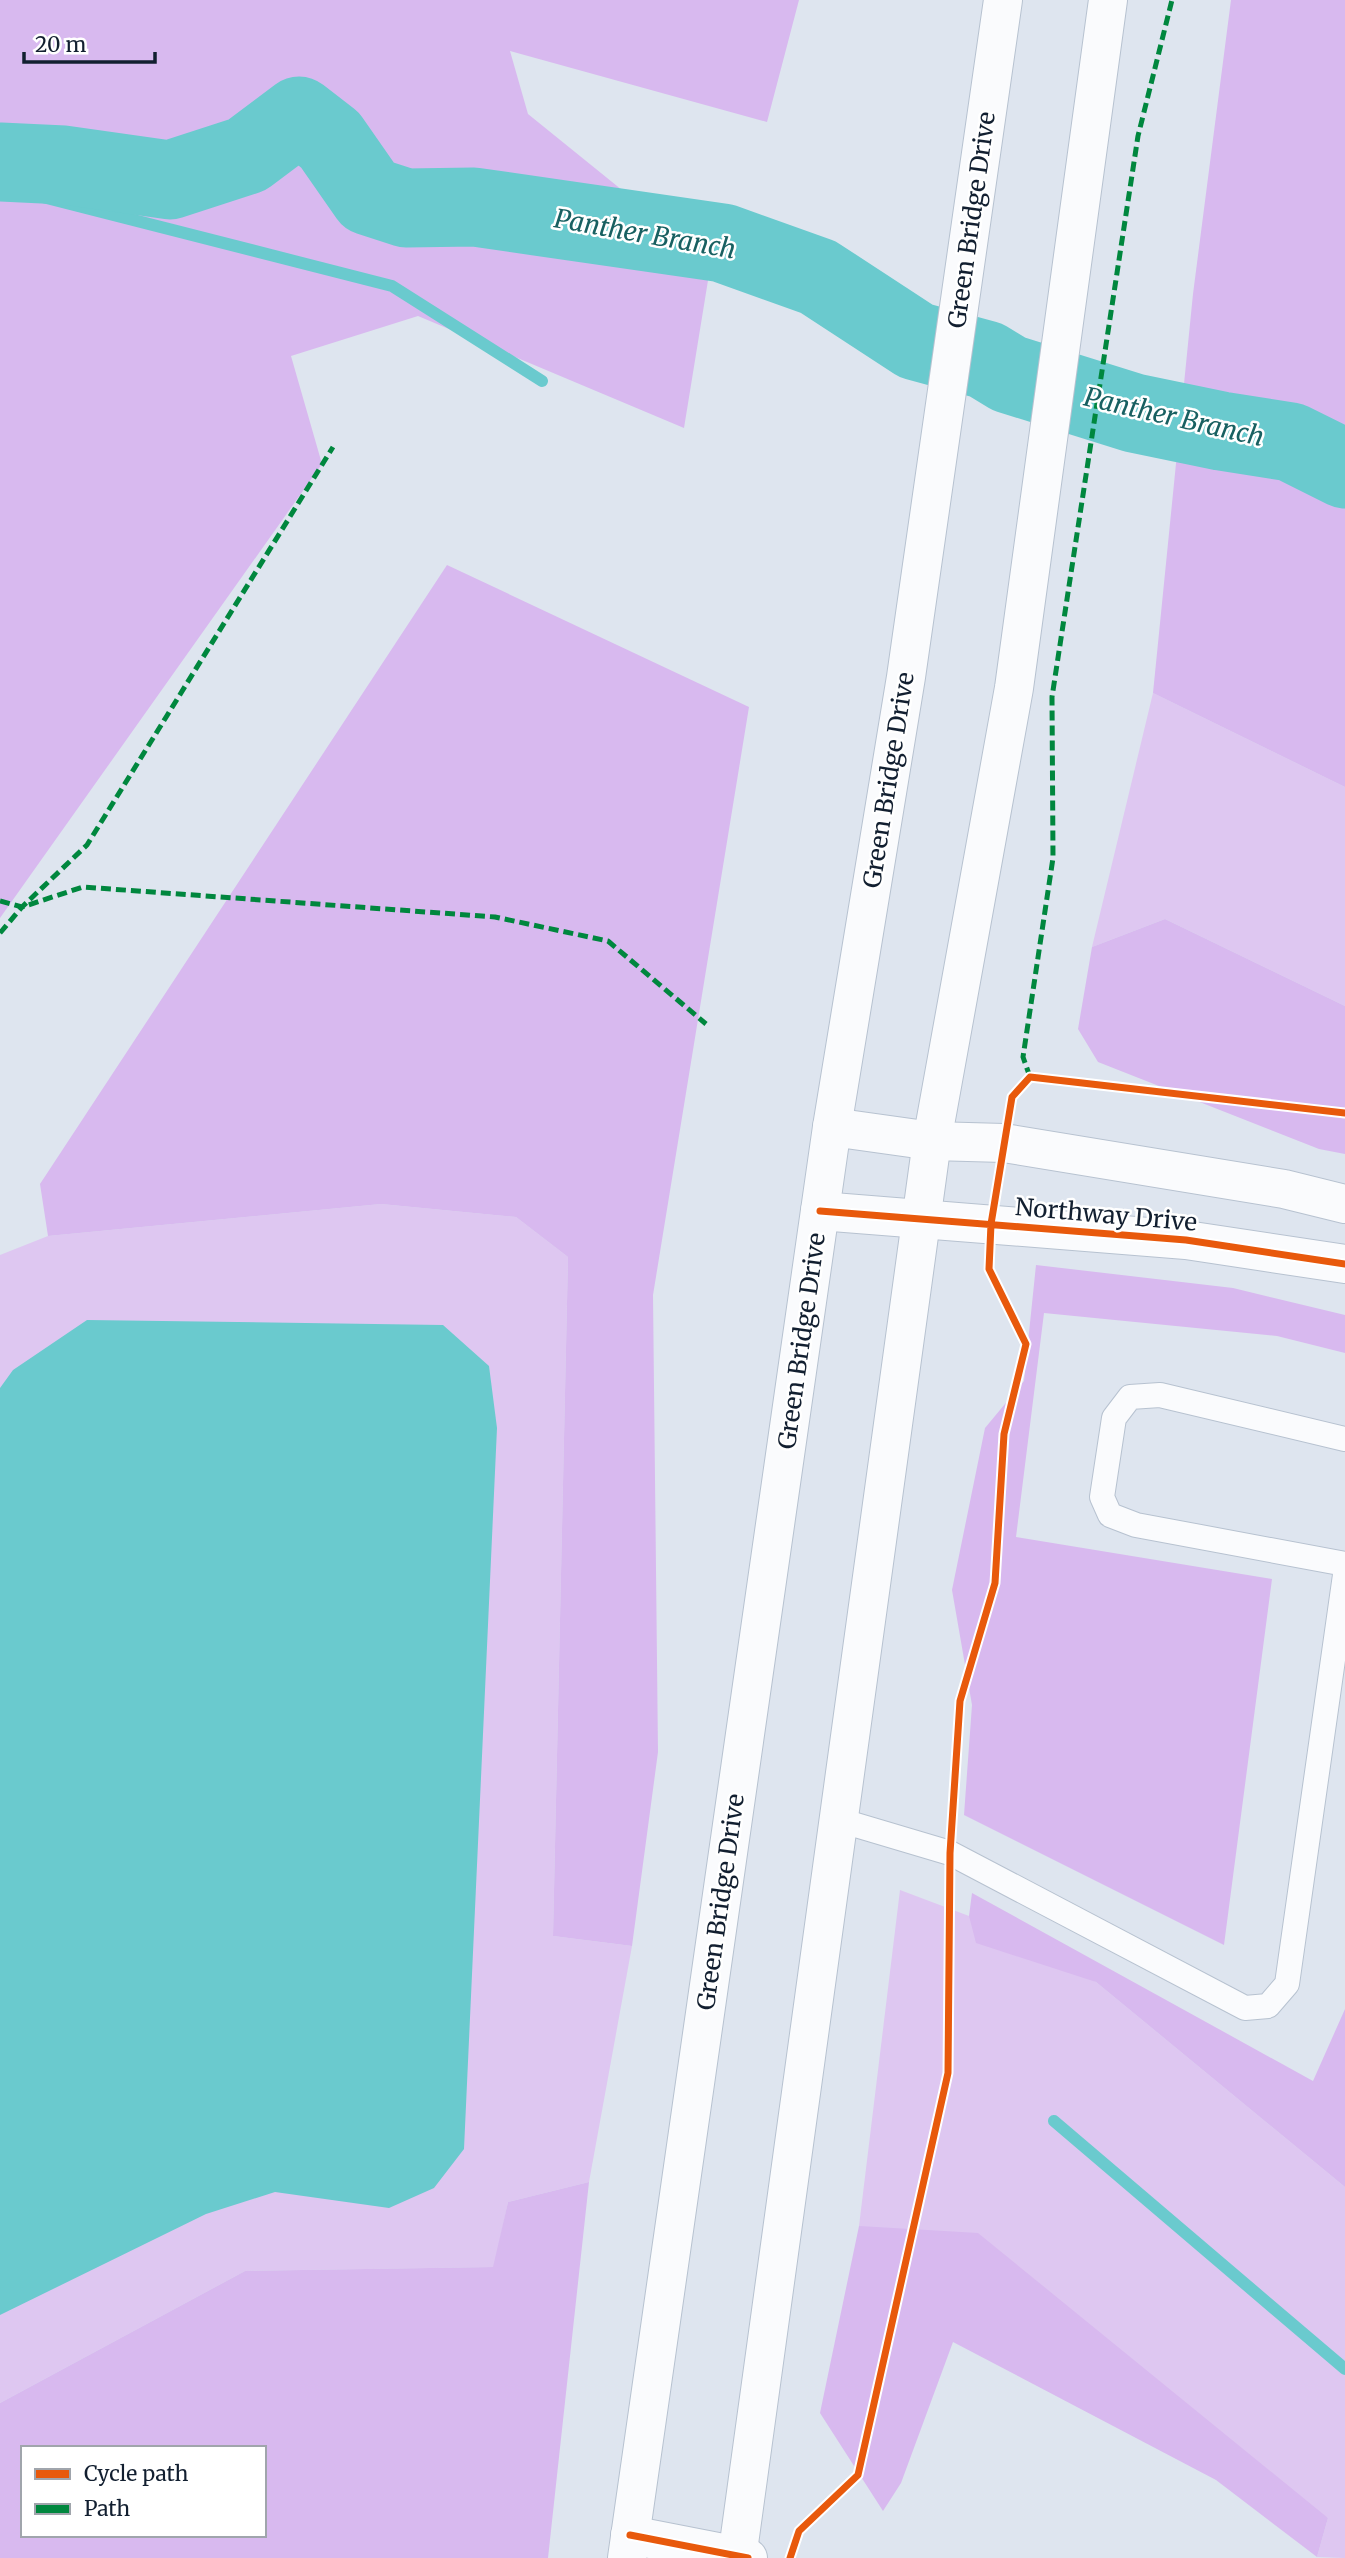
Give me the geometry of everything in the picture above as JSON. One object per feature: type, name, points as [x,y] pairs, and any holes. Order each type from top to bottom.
[{"type":"main road","name":"Green Bridge Drive","points":[[629,2547],[832,1127],[906,677],[1003,0]]},
{"type":"main road","points":[[629,2547],[741,2557],[932,1141],[1014,688],[1108,0]]},
{"type":"main road","name":"Northway Drive","points":[[832,1127],[932,1141],[1004,1143],[1283,1189],[1345,1204]]},
{"type":"main road","name":"Northway Drive","points":[[820,1210],[1186,1240],[1345,1264]]},
{"type":"lane","points":[[1345,1439],[1160,1395],[1130,1397],[1114,1418],[1102,1497],[1110,1516],[1136,1525],[1345,1564]]},
{"type":"lane","points":[[839,1821],[950,1853],[1245,2008],[1268,2006],[1287,1984],[1345,1575]]},
{"type":"shaded area","points":[[0,0],[799,0],[767,122],[510,51],[528,114],[711,262],[684,428],[418,316],[291,356],[322,464],[0,918]]},
{"type":"shaded area","points":[[1231,0],[1345,0],[1345,787],[1153,693],[1193,294]]},
{"type":"shaded area","points":[[447,565],[749,707],[653,1295],[658,1752],[632,1946],[553,1936],[568,1257],[516,1217],[381,1204],[48,1236],[40,1184]]},
{"type":"shaded area","points":[[1153,693],[1345,787],[1345,1006],[1165,919],[1092,947]]},
{"type":"shaded area","points":[[1165,919],[1345,1006],[1345,1154],[1319,1149],[1098,1062],[1078,1029],[1092,947]]},
{"type":"shaded area","points":[[381,1204],[516,1217],[568,1257],[553,1936],[632,1946],[589,2182],[508,2202],[494,2267],[245,2271],[0,2403],[0,1255],[48,1236]]},
{"type":"shaded area","points":[[1036,1265],[1233,1288],[1345,1315],[1345,1353],[1277,1336],[1044,1313],[1016,1537],[1272,1579],[1224,1945],[964,1815],[972,1705],[952,1590],[985,1428],[1024,1381]]},
{"type":"shaded area","points":[[900,1890],[969,1916],[1096,1982],[1345,2187],[1345,2558],[1317,2557],[1328,2518],[859,2226]]},
{"type":"shaded area","points":[[972,1893],[1313,2081],[1345,2009],[1345,2187],[1096,1982],[976,1943],[969,1916]]},
{"type":"shaded area","points":[[589,2182],[548,2558],[0,2558],[0,2403],[245,2271],[493,2267],[508,2202]]},
{"type":"shaded area","points":[[859,2226],[978,2233],[1328,2518],[1317,2557],[1216,2480],[953,2342],[901,2483],[883,2511],[820,2413]]},
{"type":"water","points":[[87,1320],[443,1325],[489,1366],[497,1428],[464,2149],[434,2188],[389,2208],[275,2192],[206,2214],[0,2315],[0,1388],[13,1370]]},
{"type":"waterway","name":"Panther Branch","points":[[0,162],[64,165],[170,180],[247,155],[299,116],[330,140],[369,196],[406,208],[474,207],[723,243],[818,277],[916,341],[986,360],[1009,374],[1134,413],[1291,442],[1345,469]]},
{"type":"waterway","points":[[0,186],[392,286],[542,381]]},
{"type":"waterway","points":[[1054,2121],[1345,2369]]},
{"type":"marked path","points":[[1030,1077],[1023,1057],[1053,858],[1052,697],[1138,136],[1172,0]]},
{"type":"marked path","points":[[0,933],[22,907],[87,845],[333,447]]},
{"type":"marked path","points":[[0,901],[22,907],[83,887],[495,917],[608,941],[706,1024]]},
{"type":"cycle path","points":[[790,2558],[799,2531],[858,2475],[948,2073],[950,1853],[960,1701],[995,1583],[1004,1434],[1026,1344],[989,1269],[991,1224],[1012,1097],[1030,1077],[1345,1113]]},
{"type":"cycle path","points":[[820,1211],[1186,1240],[1345,1264]]},
{"type":"cycle path","points":[[630,2535],[748,2558]]}]
